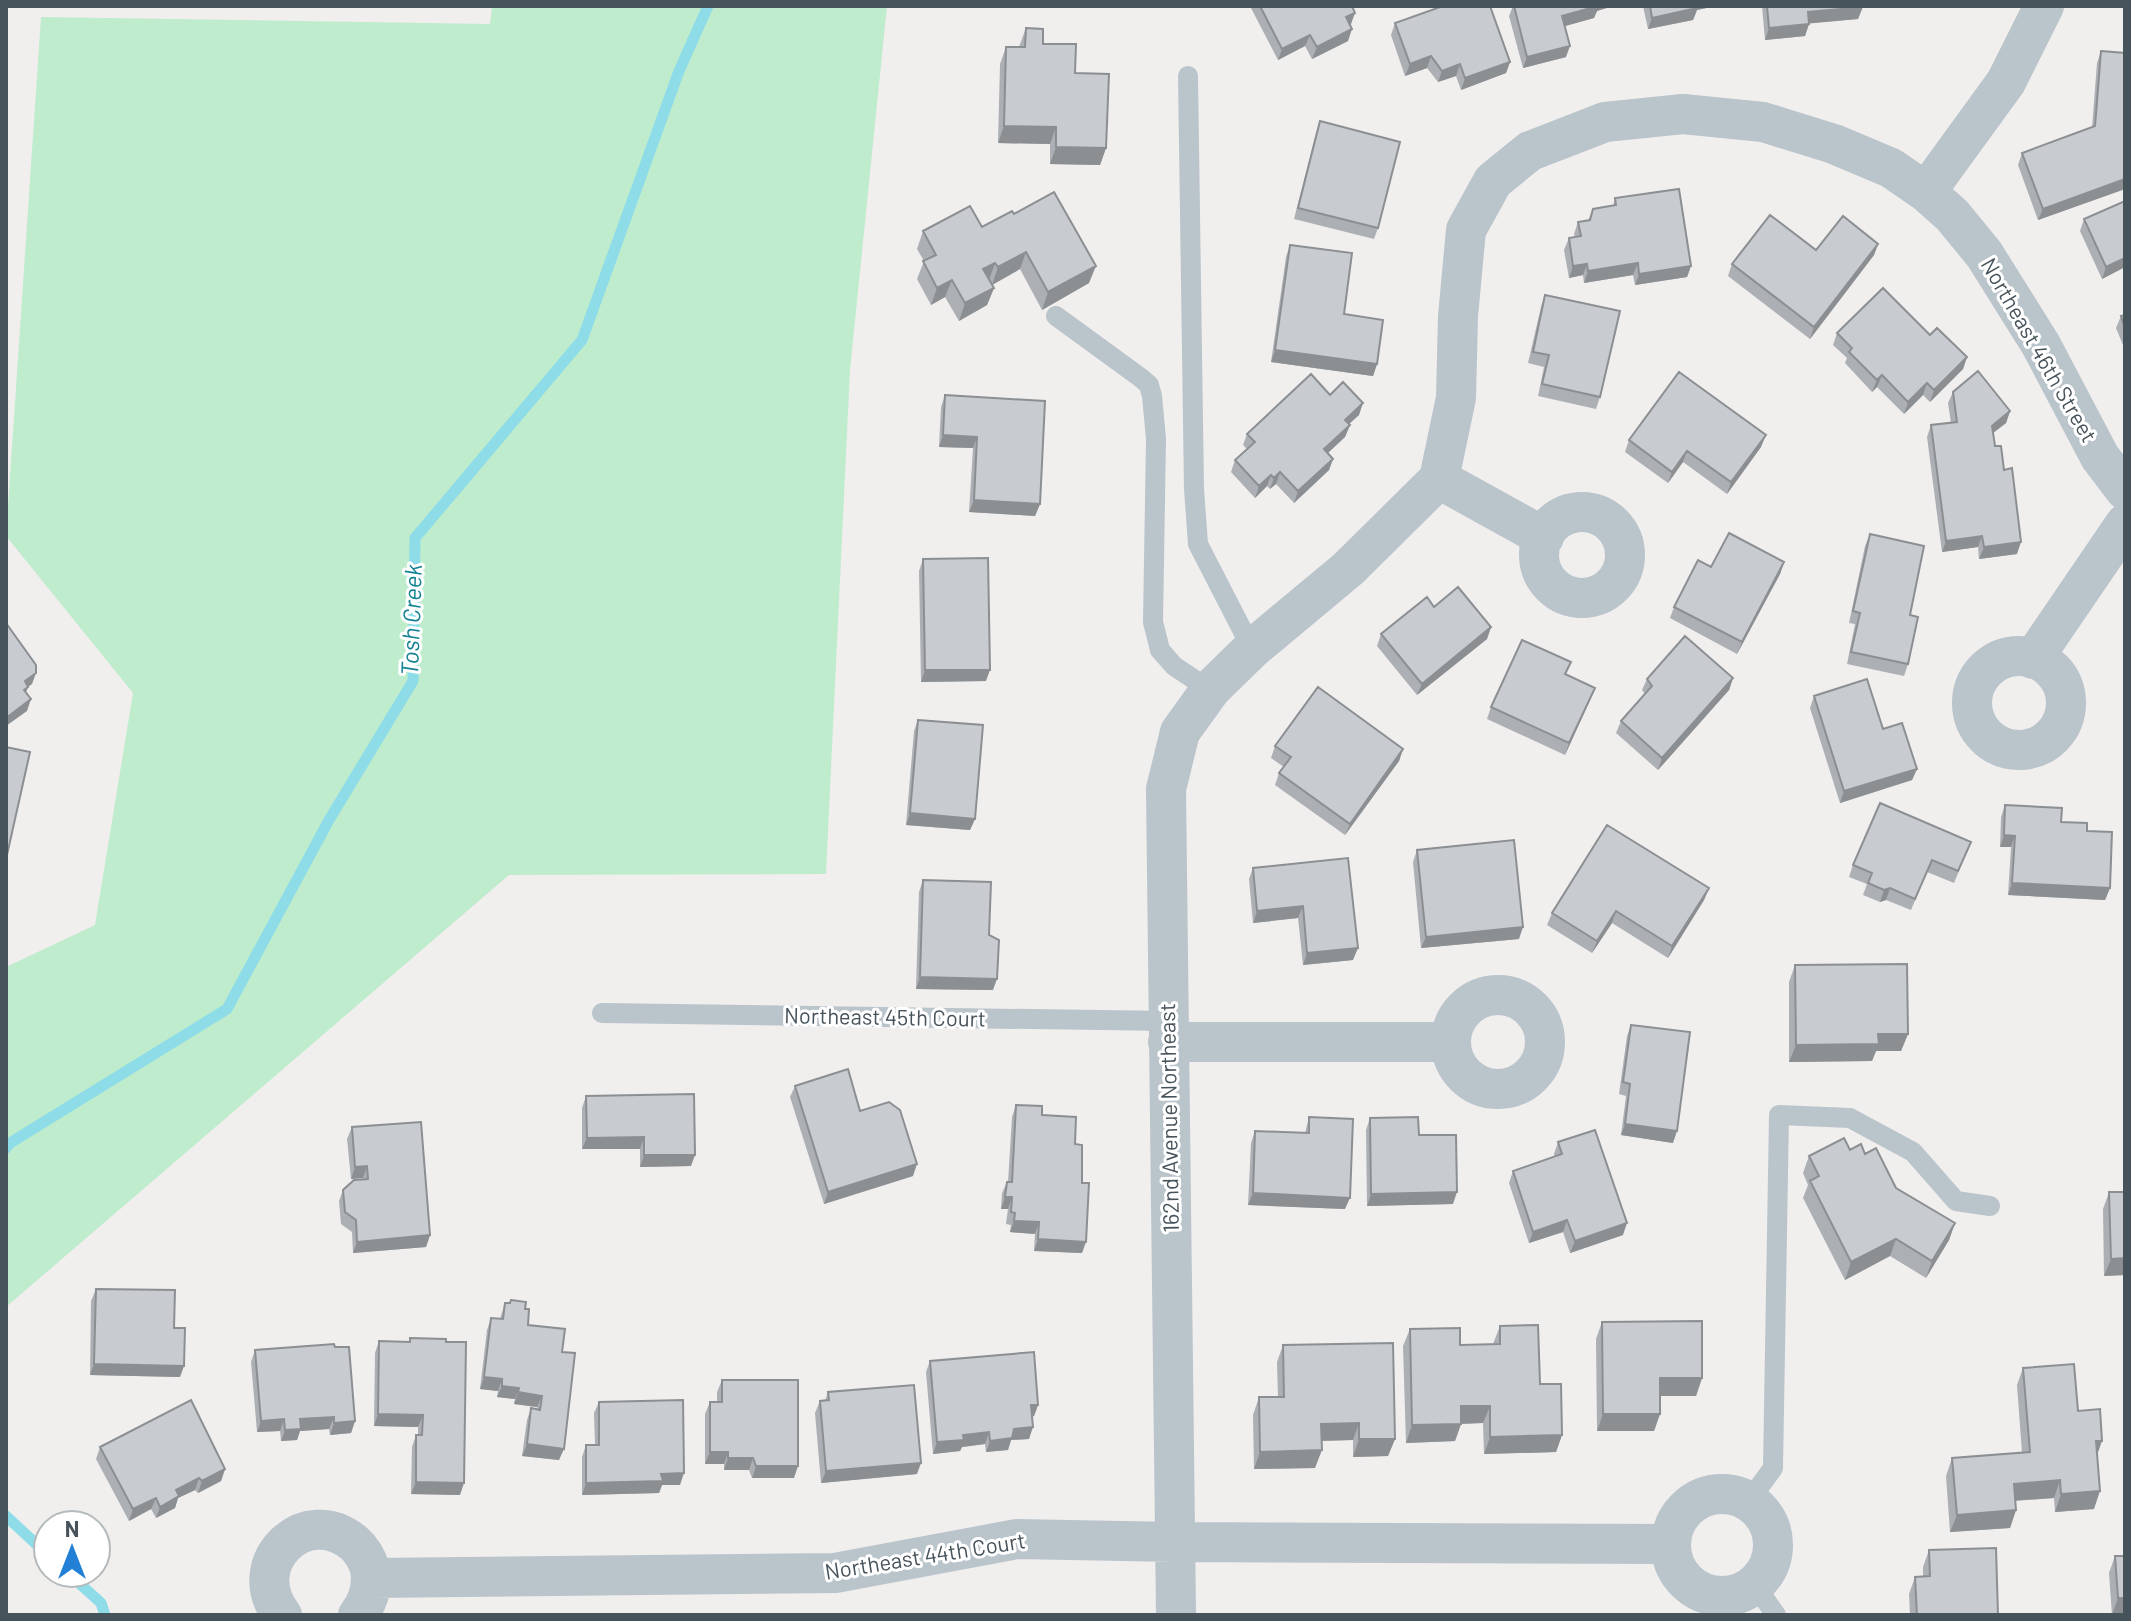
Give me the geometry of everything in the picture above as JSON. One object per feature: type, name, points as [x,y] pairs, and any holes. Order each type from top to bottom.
[{"type":"street","points":[[1926,192],[2006,82],[2044,6]]},
{"type":"street","name":"Northeast 46th Street","points":[[1439,479],[1456,398],[1458,316],[1466,230],[1493,181],[1530,151],[1605,122],[1683,114],[1763,122],[1834,144],[1891,168],[1926,192],[1952,215],[1984,254],[2041,345],[2100,457],[2125,490]]},
{"type":"street","points":[[1252,649],[1348,569],[1439,479],[1544,537]]},
{"type":"street","points":[[2033,659],[2125,524]]},
{"type":"street","name":"162nd Avenue Northeast","points":[[1176,1615],[1166,789],[1180,732],[1210,690],[1252,649]]},
{"type":"street","name":"Northeast 45th Court","points":[[1168,1032],[1451,1042]]},
{"type":"street","points":[[1714,1495],[1732,1495],[1749,1501],[1770,1526],[1773,1542],[1772,1558],[1765,1573],[1766,1600],[1741,1593],[1725,1597],[1709,1595],[1694,1589],[1681,1577],[1672,1561],[1670,1544],[1674,1526],[1683,1511],[1697,1500],[1714,1495]]},
{"type":"street","points":[[282,1615],[271,1597],[268,1580],[272,1562],[281,1547],[295,1536],[311,1530],[330,1531],[346,1537],[360,1548],[368,1562],[370,1594],[358,1615]]},
{"type":"street","name":"Northeast 44th Court","points":[[371,1578],[835,1573],[1017,1539],[1670,1544]]},
{"type":"lane","points":[[1188,76],[1194,473],[1198,544],[1252,649]]},
{"type":"lane","points":[[1056,316],[1149,385],[1156,439],[1153,622],[1160,650],[1174,666],[1210,690]]},
{"type":"lane","name":"Northeast 45th Court","points":[[602,1013],[1168,1032]]},
{"type":"lane","points":[[1749,1501],[1773,1468],[1779,1115],[1850,1118],[1913,1152],[1956,1201],[1990,1206]]},
{"type":"green space","points":[[492,6],[887,6],[850,370],[826,874],[509,875],[6,1307],[6,967],[95,925],[133,693],[6,536],[41,17],[490,24]]},
{"type":"building","points":[[1260,6],[1352,6],[1355,13],[1346,17],[1352,29],[1317,47],[1310,35],[1282,49]]},
{"type":"building","points":[[1443,6],[1490,6],[1510,62],[1465,78],[1460,64],[1442,71],[1431,56],[1410,64],[1395,23]]},
{"type":"building","points":[[1514,6],[1598,6],[1562,16],[1570,46],[1527,57]]},
{"type":"building","points":[[1650,6],[1697,6],[1697,8],[1652,18]]},
{"type":"building","points":[[1767,6],[1863,7],[1808,12],[1809,24],[1769,28]]},
{"type":"building","points":[[1026,28],[1043,29],[1043,44],[1076,44],[1075,73],[1109,74],[1106,148],[1056,147],[1056,127],[1004,126],[1006,47],[1025,47]]},
{"type":"building","points":[[2101,51],[2125,53],[2125,179],[2043,209],[2022,153],[2095,126]]},
{"type":"building","points":[[1320,121],[1400,142],[1378,228],[1298,208]]},
{"type":"building","points":[[1679,189],[1691,266],[1639,274],[1638,263],[1588,271],[1587,264],[1573,266],[1569,238],[1581,236],[1578,222],[1590,220],[1593,209],[1616,205],[1615,198]]},
{"type":"building","points":[[1054,192],[1096,266],[1048,292],[1026,252],[998,267],[995,263],[983,269],[994,288],[965,303],[952,280],[937,288],[923,261],[936,255],[923,231],[970,206],[982,227]]},
{"type":"building","points":[[2125,201],[2125,258],[2106,267],[2084,219]]},
{"type":"building","points":[[1770,215],[1816,250],[1843,216],[1878,244],[1814,327],[1732,264]]},
{"type":"building","points":[[1290,245],[1352,253],[1344,314],[1383,320],[1377,364],[1275,350]]},
{"type":"building","points":[[1883,288],[1930,335],[1937,328],[1967,357],[1934,390],[1927,383],[1908,402],[1882,375],[1877,380],[1849,352],[1852,348],[1837,333]]},
{"type":"building","points":[[1545,295],[1620,311],[1600,397],[1542,384],[1549,355],[1533,352]]},
{"type":"building","points":[[1978,371],[2010,411],[1992,426],[1995,446],[2001,446],[2004,470],[2012,468],[2021,542],[1984,547],[1982,536],[1946,541],[1931,425],[1957,422],[1953,392]]},
{"type":"building","points":[[1679,372],[1766,435],[1731,482],[1687,451],[1672,472],[1629,440]]},
{"type":"building","points":[[1311,374],[1330,395],[1343,382],[1363,403],[1345,420],[1350,425],[1324,449],[1333,459],[1298,491],[1280,472],[1274,478],[1271,475],[1259,486],[1235,460],[1255,442],[1247,434]]},
{"type":"building","points":[[945,395],[1045,401],[1040,504],[974,500],[977,437],[943,435]]},
{"type":"building","points":[[1729,533],[1784,562],[1742,642],[1674,607],[1698,560],[1711,567]]},
{"type":"building","points":[[1870,534],[1924,546],[1910,615],[1918,617],[1908,664],[1851,652],[1860,613],[1853,611]]},
{"type":"building","points":[[988,558],[990,670],[925,670],[923,559]]},
{"type":"building","points":[[1458,587],[1491,627],[1422,684],[1381,634],[1427,597],[1434,607]]},
{"type":"building","points":[[6,623],[36,665],[36,673],[25,681],[28,687],[24,690],[31,699],[6,718]]},
{"type":"building","points":[[1685,636],[1733,678],[1662,758],[1621,721],[1652,686],[1647,679]]},
{"type":"building","points":[[1522,640],[1571,662],[1565,674],[1595,688],[1569,743],[1491,707]]},
{"type":"building","points":[[1867,679],[1883,729],[1902,723],[1917,769],[1844,791],[1814,696]]},
{"type":"building","points":[[1318,687],[1403,749],[1350,824],[1279,773],[1291,757],[1275,746]]},
{"type":"building","points":[[918,720],[983,725],[975,819],[910,813]]},
{"type":"building","points":[[6,747],[30,752],[7,855],[6,855]]},
{"type":"building","points":[[1880,803],[1971,842],[1958,871],[1932,860],[1915,899],[1868,883],[1872,873],[1853,865]]},
{"type":"building","points":[[2005,805],[2062,808],[2061,822],[2087,823],[2087,831],[2112,832],[2110,888],[2012,883],[2015,836],[2004,835]]},
{"type":"building","points":[[1607,825],[1709,888],[1672,946],[1616,911],[1597,941],[1552,913]]},
{"type":"building","points":[[1514,840],[1523,927],[1426,937],[1417,850]]},
{"type":"building","points":[[1348,858],[1358,948],[1307,953],[1303,906],[1257,911],[1253,868]]},
{"type":"building","points":[[923,880],[991,882],[989,935],[999,940],[997,979],[920,977]]},
{"type":"building","points":[[1907,964],[1908,1034],[1878,1034],[1879,1044],[1796,1045],[1795,965]]},
{"type":"building","points":[[1631,1025],[1690,1032],[1677,1131],[1625,1124],[1630,1084],[1623,1082]]},
{"type":"building","points":[[848,1069],[860,1111],[889,1102],[900,1110],[917,1164],[828,1192],[795,1086]]},
{"type":"building","points":[[694,1094],[695,1155],[644,1155],[644,1137],[587,1138],[586,1096]]},
{"type":"building","points":[[1016,1105],[1042,1106],[1042,1115],[1076,1117],[1075,1144],[1082,1145],[1082,1183],[1089,1183],[1086,1242],[1038,1239],[1039,1222],[1014,1221],[1012,1197],[1005,1197],[1007,1182],[1012,1182]]},
{"type":"building","points":[[1309,1117],[1353,1119],[1350,1198],[1253,1193],[1255,1131],[1309,1133]]},
{"type":"building","points":[[1418,1117],[1419,1135],[1456,1135],[1457,1192],[1371,1194],[1370,1118]]},
{"type":"building","points":[[421,1122],[430,1235],[357,1242],[356,1220],[345,1212],[343,1190],[354,1180],[368,1179],[367,1166],[355,1167],[352,1127]]},
{"type":"building","points":[[1595,1130],[1627,1223],[1575,1241],[1567,1220],[1533,1232],[1513,1171],[1562,1154],[1558,1142]]},
{"type":"building","points":[[1844,1138],[1850,1150],[1861,1144],[1865,1154],[1876,1148],[1896,1188],[1955,1223],[1932,1261],[1896,1239],[1851,1262],[1810,1181],[1819,1176],[1809,1156]]},
{"type":"building","points":[[2109,1192],[2125,1192],[2125,1258],[2111,1259]]},
{"type":"building","points":[[96,1289],[175,1290],[174,1328],[185,1328],[184,1366],[94,1364]]},
{"type":"building","points":[[511,1300],[526,1302],[528,1325],[565,1329],[562,1352],[575,1353],[564,1449],[527,1444],[531,1408],[540,1410],[542,1396],[502,1386],[502,1379],[484,1377],[491,1318],[503,1319],[505,1303]]},
{"type":"building","points":[[1702,1321],[1702,1378],[1660,1378],[1660,1414],[1603,1414],[1602,1322]]},
{"type":"building","points":[[1538,1325],[1540,1384],[1561,1384],[1562,1435],[1490,1437],[1490,1406],[1461,1406],[1461,1424],[1412,1425],[1410,1329],[1460,1328],[1460,1345],[1500,1344],[1500,1326]]},
{"type":"building","points":[[410,1338],[466,1342],[464,1483],[416,1482],[416,1435],[422,1435],[423,1415],[378,1414],[379,1341],[410,1342]]},
{"type":"building","points":[[1393,1343],[1395,1439],[1359,1439],[1359,1423],[1321,1424],[1322,1450],[1260,1452],[1259,1397],[1284,1397],[1283,1345]]},
{"type":"building","points":[[334,1344],[335,1347],[349,1347],[355,1421],[334,1423],[334,1417],[300,1419],[301,1429],[285,1430],[284,1419],[261,1421],[255,1350]]},
{"type":"building","points":[[1034,1352],[1038,1405],[1031,1405],[1033,1427],[1014,1429],[1012,1438],[990,1441],[989,1432],[963,1435],[964,1440],[937,1442],[930,1361]]},
{"type":"building","points":[[2074,1364],[2078,1411],[2100,1409],[2102,1441],[2096,1441],[2100,1491],[2061,1494],[2060,1480],[2014,1484],[2016,1510],[1957,1515],[1952,1458],[2030,1452],[2023,1368]]},
{"type":"building","points":[[722,1380],[798,1380],[798,1466],[756,1466],[753,1458],[728,1458],[728,1452],[710,1452],[710,1402],[722,1402]]},
{"type":"building","points":[[914,1385],[921,1463],[826,1471],[820,1401],[829,1400],[828,1392]]},
{"type":"building","points":[[191,1400],[225,1469],[176,1490],[179,1496],[160,1507],[156,1498],[133,1509],[100,1447]]},
{"type":"building","points":[[683,1400],[684,1473],[661,1474],[663,1481],[586,1483],[586,1445],[599,1445],[599,1402]]},
{"type":"building","points":[[1996,1548],[1998,1615],[1917,1615],[1915,1577],[1930,1576],[1929,1550]]},
{"type":"building","points":[[2115,1556],[2125,1556],[2125,1598],[2118,1598]]},
{"type":"waterway","name":"Tosh Creek","points":[[6,1148],[227,1009],[329,820],[413,681],[415,538],[582,340],[679,71],[708,6]]},
{"type":"waterway","name":"Tosh Creek","points":[[6,1516],[32,1540]]},
{"type":"waterway","name":"Tosh Creek","points":[[86,1589],[101,1603],[105,1615]]}]
